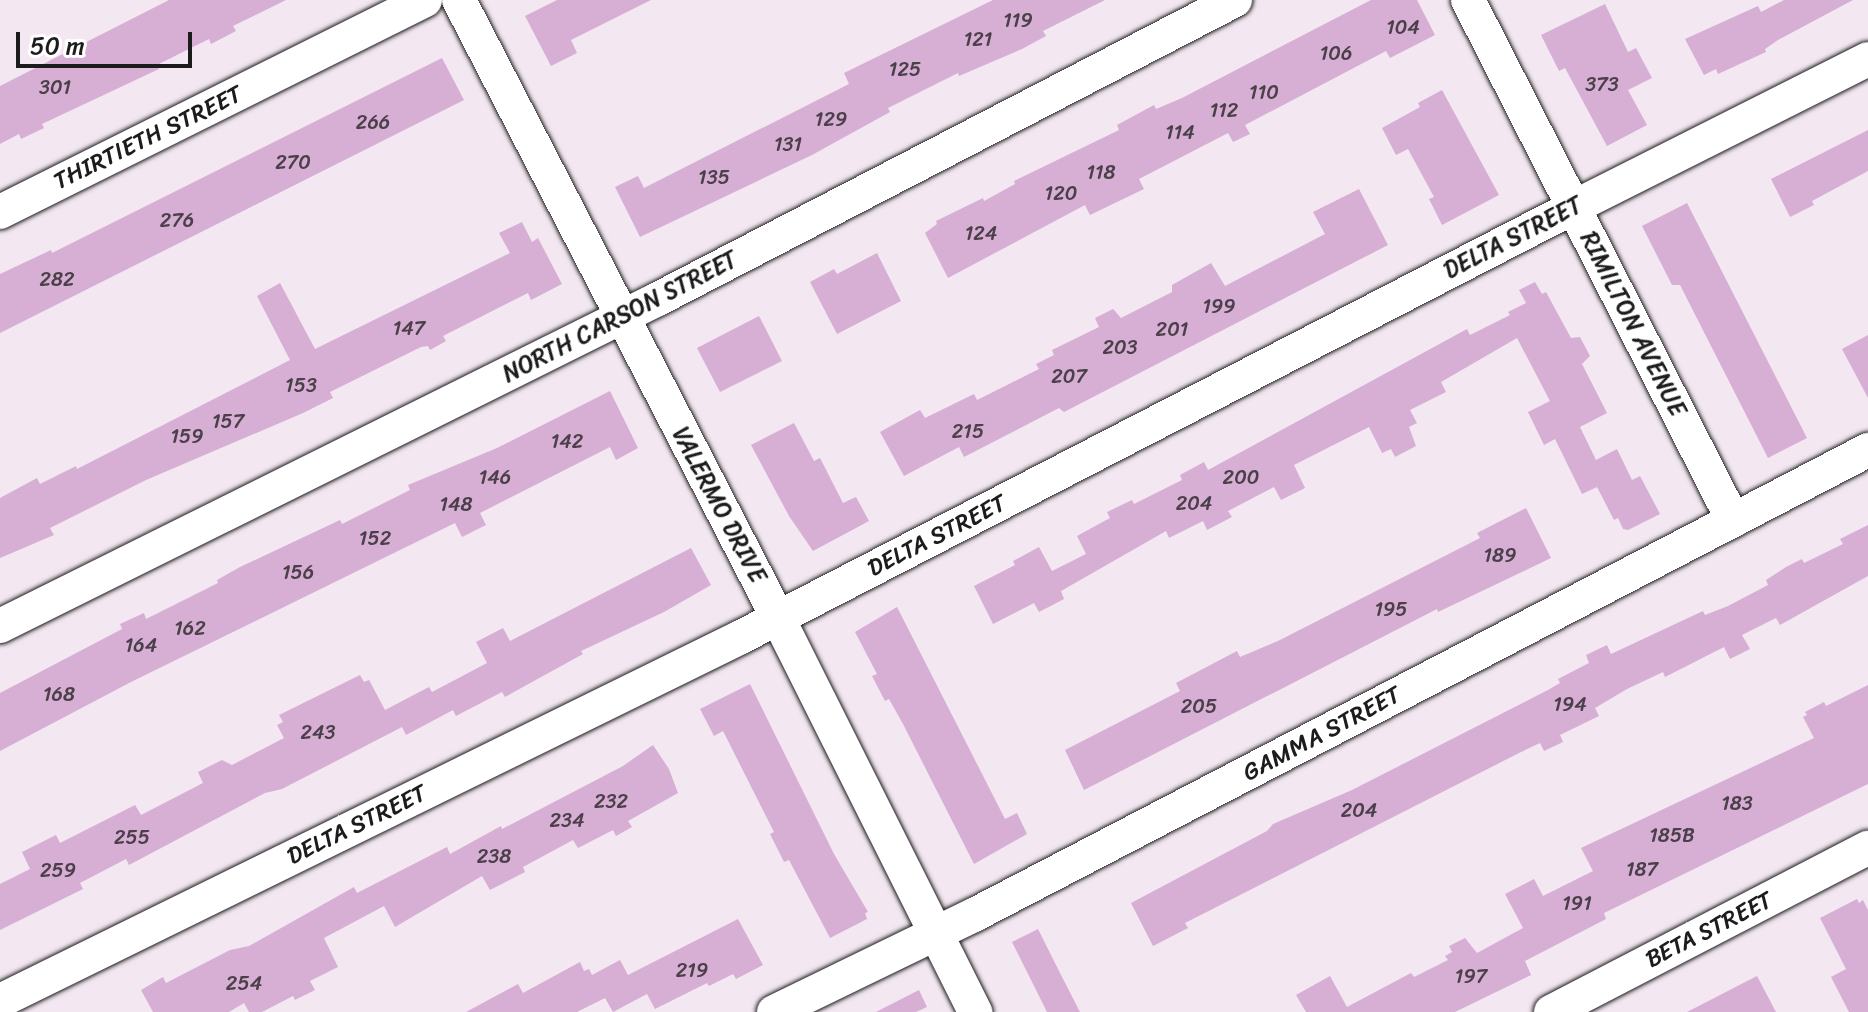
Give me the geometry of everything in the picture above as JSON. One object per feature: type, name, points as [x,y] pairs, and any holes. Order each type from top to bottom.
[{"type":"street","name":"THIRTIETH STREET","points":[[0,212],[425,0]]},
{"type":"street","name":"VALERMO DRIVE","points":[[459,0],[778,618],[975,1012]]},
{"type":"street","name":"NORTH CARSON STREET","points":[[0,626],[621,317],[1235,0]]},
{"type":"street","name":"RIMILTON AVENUE","points":[[1468,0],[1733,520]]},
{"type":"street","name":"DELTA STREET","points":[[0,1001],[778,618],[1574,207],[1868,59]]},
{"type":"street","name":"GAMMA STREET","points":[[774,1012],[935,934],[1868,450]]},
{"type":"street","name":"BETA STREET","points":[[1551,1012],[1868,848]]},
{"type":"building","points":[[169,0],[286,0],[233,26],[236,31],[211,44],[209,39],[157,65],[159,69],[42,124],[44,128],[21,139],[19,134],[0,144],[0,86]]},
{"type":"building","points":[[557,0],[651,0],[571,40],[577,53],[551,66],[525,16]]},
{"type":"building","points":[[993,0],[1105,0],[1043,31],[1046,36],[1022,49],[959,76],[958,73],[888,108],[890,112],[812,155],[640,237],[615,187],[638,176],[644,188],[849,84],[844,73]]},
{"type":"building","points":[[1371,0],[1417,0],[1435,35],[1390,58],[1386,51],[1245,125],[1250,134],[1233,142],[1228,133],[1139,179],[1144,189],[1090,215],[1085,205],[948,278],[925,233],[937,224],[936,221],[983,198],[984,201],[1015,184],[1014,181],[1119,130],[1117,125],[1154,105],[1156,109],[1182,98]]},
{"type":"building","points":[[1784,0],[1853,0],[1778,40],[1765,49],[1766,52],[1718,74],[1716,69],[1704,75],[1685,39],[1758,6],[1761,12]]},
{"type":"building","points":[[1605,4],[1628,52],[1636,48],[1652,78],[1628,90],[1647,125],[1607,146],[1565,68],[1559,71],[1541,35]]},
{"type":"building","points":[[442,58],[464,100],[0,333],[0,274],[51,250],[52,253]]},
{"type":"building","points":[[1442,90],[1499,195],[1442,225],[1429,199],[1434,197],[1408,149],[1396,155],[1382,128],[1420,107],[1418,103]]},
{"type":"building","points":[[1868,130],[1868,171],[1812,201],[1814,205],[1790,217],[1771,179]]},
{"type":"building","points":[[1359,189],[1388,245],[1064,412],[1059,408],[964,457],[959,447],[904,476],[880,432],[920,410],[925,418],[974,394],[977,400],[1039,369],[1036,364],[1054,355],[1052,350],[1099,327],[1095,318],[1113,309],[1121,318],[1172,292],[1172,285],[1211,263],[1225,286],[1325,234],[1313,212]]},
{"type":"building","points":[[1687,203],[1807,438],[1768,458],[1680,285],[1672,285],[1642,226]]},
{"type":"building","points":[[522,222],[532,242],[538,238],[562,284],[531,300],[528,293],[443,336],[446,341],[430,350],[428,346],[421,347],[330,392],[333,398],[303,413],[146,480],[50,528],[54,535],[0,558],[0,498],[37,478],[40,484],[76,466],[77,469],[290,360],[257,296],[280,283],[315,349],[510,253],[499,233]]},
{"type":"building","points":[[877,253],[901,301],[837,334],[810,282],[834,269],[837,274]]},
{"type":"building","points":[[1535,282],[1542,294],[1546,292],[1571,338],[1580,337],[1590,356],[1582,364],[1607,413],[1580,427],[1596,460],[1617,449],[1632,480],[1640,476],[1660,514],[1628,530],[1623,529],[1618,518],[1614,520],[1597,487],[1582,494],[1555,439],[1544,445],[1528,412],[1550,401],[1517,338],[1441,382],[1446,392],[1410,410],[1417,423],[1409,427],[1416,446],[1395,457],[1391,449],[1382,453],[1369,427],[1294,465],[1305,488],[1281,500],[1274,487],[1228,511],[1232,517],[1207,530],[1203,521],[1169,538],[1166,531],[1061,591],[1064,599],[1039,612],[1034,603],[993,624],[974,586],[1015,565],[1013,561],[1039,547],[1052,571],[1086,554],[1077,536],[1110,518],[1107,512],[1132,500],[1134,504],[1182,480],[1180,475],[1204,462],[1208,470],[1467,329],[1470,335],[1510,315],[1508,312],[1526,303],[1519,290]]},
{"type":"building","points":[[759,316],[782,361],[720,392],[697,348]]},
{"type":"building","points":[[1868,335],[1868,398],[1842,349]]},
{"type":"building","points":[[610,391],[638,448],[616,460],[610,447],[480,513],[486,525],[462,537],[455,523],[131,682],[0,751],[0,693],[122,629],[120,624],[144,613],[146,619],[218,583],[217,580],[240,567],[340,520],[342,524],[410,490],[408,485],[497,448]]},
{"type":"building","points":[[794,423],[814,461],[820,458],[843,503],[856,497],[869,521],[813,551],[789,516],[751,445]]},
{"type":"building","points":[[1526,508],[1551,558],[1438,612],[1437,609],[1084,790],[1065,750],[1180,691],[1176,683],[1237,651],[1240,657],[1278,641],[1480,538],[1477,533]]},
{"type":"building","points":[[1868,525],[1868,576],[1780,625],[1776,618],[1742,635],[1750,649],[1730,659],[1724,647],[1665,677],[1663,672],[1627,689],[1595,708],[1599,716],[1560,735],[1563,742],[1544,751],[1540,743],[1519,753],[1185,923],[1188,928],[1153,946],[1131,903],[1267,831],[1273,824],[1352,790],[1548,690],[1560,683],[1558,679],[1589,663],[1586,655],[1607,645],[1611,654],[1703,611],[1705,615],[1728,606],[1768,585],[1766,580],[1786,567],[1802,559],[1804,563],[1843,544],[1840,539]]},
{"type":"building","points":[[691,548],[711,585],[664,612],[581,651],[583,654],[505,697],[502,692],[456,716],[453,710],[406,735],[402,727],[282,789],[265,793],[129,865],[126,859],[80,883],[83,889],[0,930],[0,884],[30,869],[22,852],[56,835],[60,843],[135,805],[141,815],[203,783],[198,772],[222,760],[232,765],[284,738],[277,725],[283,722],[279,715],[360,675],[364,682],[369,680],[385,710],[429,687],[432,692],[487,663],[476,642],[503,628],[510,641]]},
{"type":"building","points":[[897,607],[1005,819],[1017,813],[1027,834],[974,864],[903,724],[889,699],[885,701],[872,676],[877,674],[855,632]]},
{"type":"building","points":[[750,684],[834,854],[868,912],[865,913],[867,919],[830,938],[789,860],[784,862],[770,834],[774,832],[723,731],[714,736],[700,709]]},
{"type":"building","points":[[1868,685],[1868,784],[1604,913],[1606,919],[1525,961],[1531,975],[1455,1012],[1306,1012],[1296,995],[1330,976],[1347,1007],[1411,973],[1414,977],[1448,960],[1445,956],[1452,952],[1449,946],[1465,938],[1477,953],[1523,928],[1505,894],[1534,879],[1543,896],[1593,871],[1581,848],[1814,738],[1803,717],[1807,715],[1805,712],[1824,702],[1826,706]]},
{"type":"building","points":[[653,745],[669,769],[678,793],[628,821],[632,827],[616,836],[613,830],[578,848],[573,840],[523,867],[525,872],[490,890],[482,876],[395,927],[384,906],[324,938],[338,967],[310,981],[315,990],[295,1000],[293,996],[262,1012],[249,1012],[244,1003],[229,1012],[153,1012],[141,990],[163,977],[166,983],[230,950],[249,946],[354,887],[357,893],[447,847],[450,854],[623,766]]},
{"type":"building","points":[[1857,899],[1859,903],[1863,900],[1868,910],[1868,1012],[1849,1012],[1831,977],[1846,969],[1820,918]]},
{"type":"building","points":[[738,919],[763,965],[736,979],[733,974],[709,986],[707,983],[655,1009],[647,994],[613,1012],[605,998],[577,1012],[466,1012],[518,984],[523,993],[580,962],[584,971],[589,969],[592,975],[620,960],[628,975]]},
{"type":"building","points":[[1038,929],[1080,1012],[1047,1012],[1012,942]]},
{"type":"building","points":[[1757,976],[1776,1012],[1687,1012]]},
{"type":"building","points":[[919,990],[927,1007],[916,1012],[876,1012]]}]
